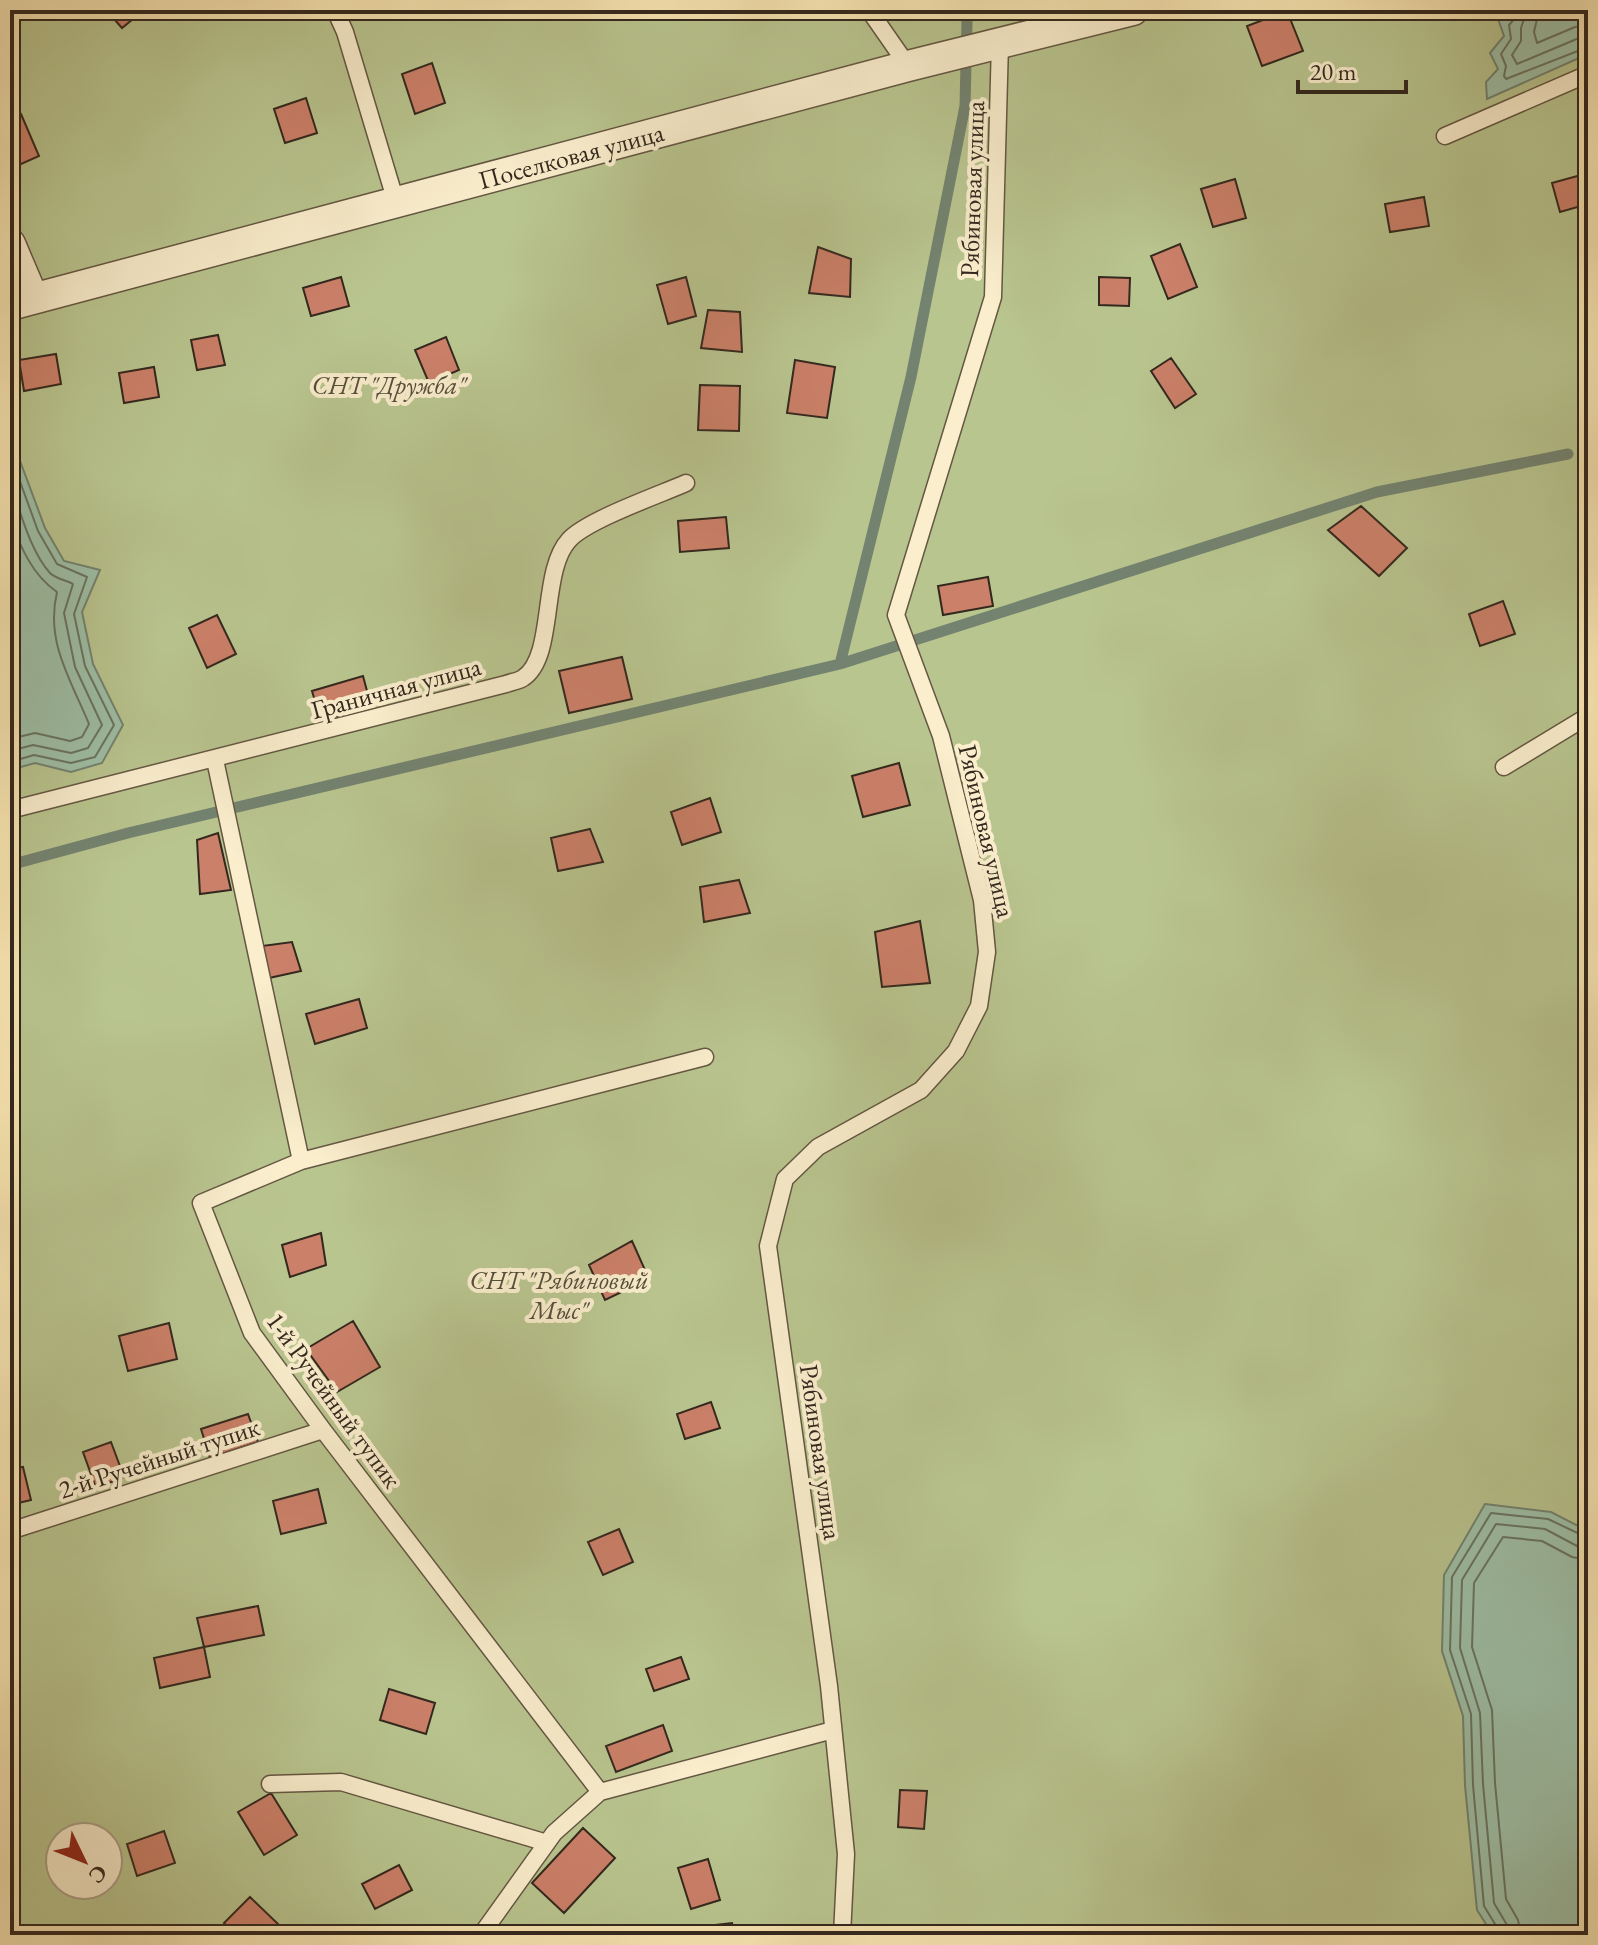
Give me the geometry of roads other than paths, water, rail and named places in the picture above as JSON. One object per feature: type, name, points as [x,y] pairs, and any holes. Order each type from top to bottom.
[{"type":"street","name":"Поселковая улица","points":[[22,302],[908,66],[1133,10]]},
{"type":"street","points":[[10,244],[22,302]]},
{"type":"lane","points":[[335,10],[345,32],[396,202]]},
{"type":"lane","points":[[869,10],[908,66]]},
{"type":"lane","name":"Рябиновая улица","points":[[842,1935],[846,1854],[833,1730],[768,1246],[785,1179],[818,1147],[921,1090],[956,1051],[979,1006],[987,952],[982,900],[941,736],[896,615],[993,297],[1000,43]]},
{"type":"lane","points":[[1445,136],[1588,74]]},
{"type":"lane","name":"Граничная улица","points":[[10,810],[215,760],[525,677],[538,659],[557,558],[569,540],[587,527],[686,483]]},
{"type":"lane","points":[[1504,767],[1588,716]]},
{"type":"lane","points":[[215,760],[301,1161],[705,1057]]},
{"type":"lane","name":"1-й Ручейный тупик","points":[[301,1161],[201,1203],[252,1333],[600,1792]]},
{"type":"lane","name":"2-й Ручейный тупик","points":[[10,1531],[323,1430]]},
{"type":"lane","points":[[481,1935],[554,1833],[600,1792],[833,1730]]},
{"type":"lane","points":[[270,1784],[341,1782],[547,1843]]},
{"type":"water","points":[[1509,10],[1588,10],[1588,54],[1487,99],[1486,82],[1498,69],[1490,53],[1504,36],[1497,16],[1509,14]]},
{"type":"water","points":[[10,434],[45,528],[64,561],[100,570],[82,612],[93,664],[123,725],[102,763],[71,772],[35,763],[10,770]]},
{"type":"water","points":[[1485,1504],[1551,1512],[1588,1531],[1588,1935],[1493,1935],[1477,1910],[1465,1785],[1463,1716],[1442,1651],[1444,1575]]},
{"type":"waterway","points":[[840,664],[911,377],[965,106],[967,21],[963,10]]},
{"type":"waterway","points":[[10,865],[128,833],[840,664],[1377,492],[1568,454]]},
{"type":"park label","name":"СНТ \"Дружба\"","points":[[389,385]]},
{"type":"park label","name":"СНТ \"Рябиновый Мыс\"","points":[[559,1295]]}]
